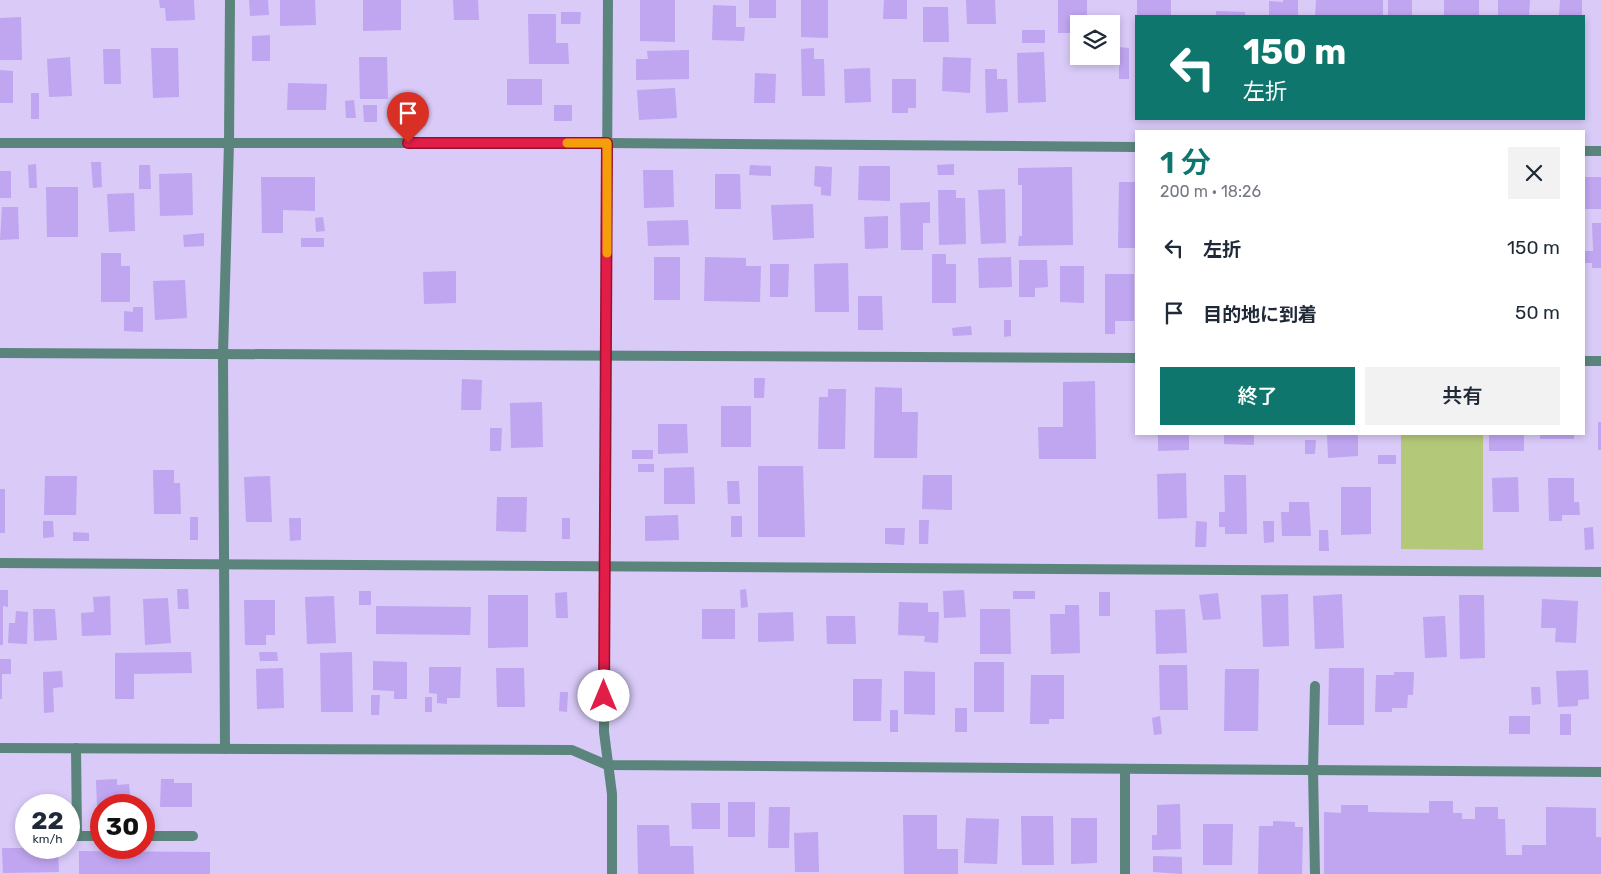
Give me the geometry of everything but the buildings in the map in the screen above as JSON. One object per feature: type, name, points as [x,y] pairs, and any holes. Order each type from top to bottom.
[{"type":"street","points":[[225,749],[226,563],[223,354],[230,144],[230,0]]},
{"type":"street","points":[[608,0],[604,732],[612,794],[612,874]]},
{"type":"street","points":[[0,143],[607,143],[1135,148]]},
{"type":"street","points":[[1585,151],[1601,151]]},
{"type":"street","points":[[0,353],[1135,358]]},
{"type":"street","points":[[1585,360],[1601,361]]},
{"type":"street","points":[[0,563],[226,563],[604,568],[1601,572]]},
{"type":"street","points":[[1315,686],[1313,770],[1315,874]]},
{"type":"street","points":[[0,748],[572,750],[607,765],[1601,772]]},
{"type":"street","points":[[76,748],[77,836],[90,836]]},
{"type":"street","points":[[1125,874],[1126,769]]},
{"type":"street","points":[[155,836],[193,836]]},
{"type":"green space","points":[[1401,435],[1483,435],[1483,550],[1401,549]]},
{"type":"slow traffic","points":[[567,143],[607,143],[607,253]]},
{"type":"route","points":[[408,143],[607,143],[604,696]]}]
